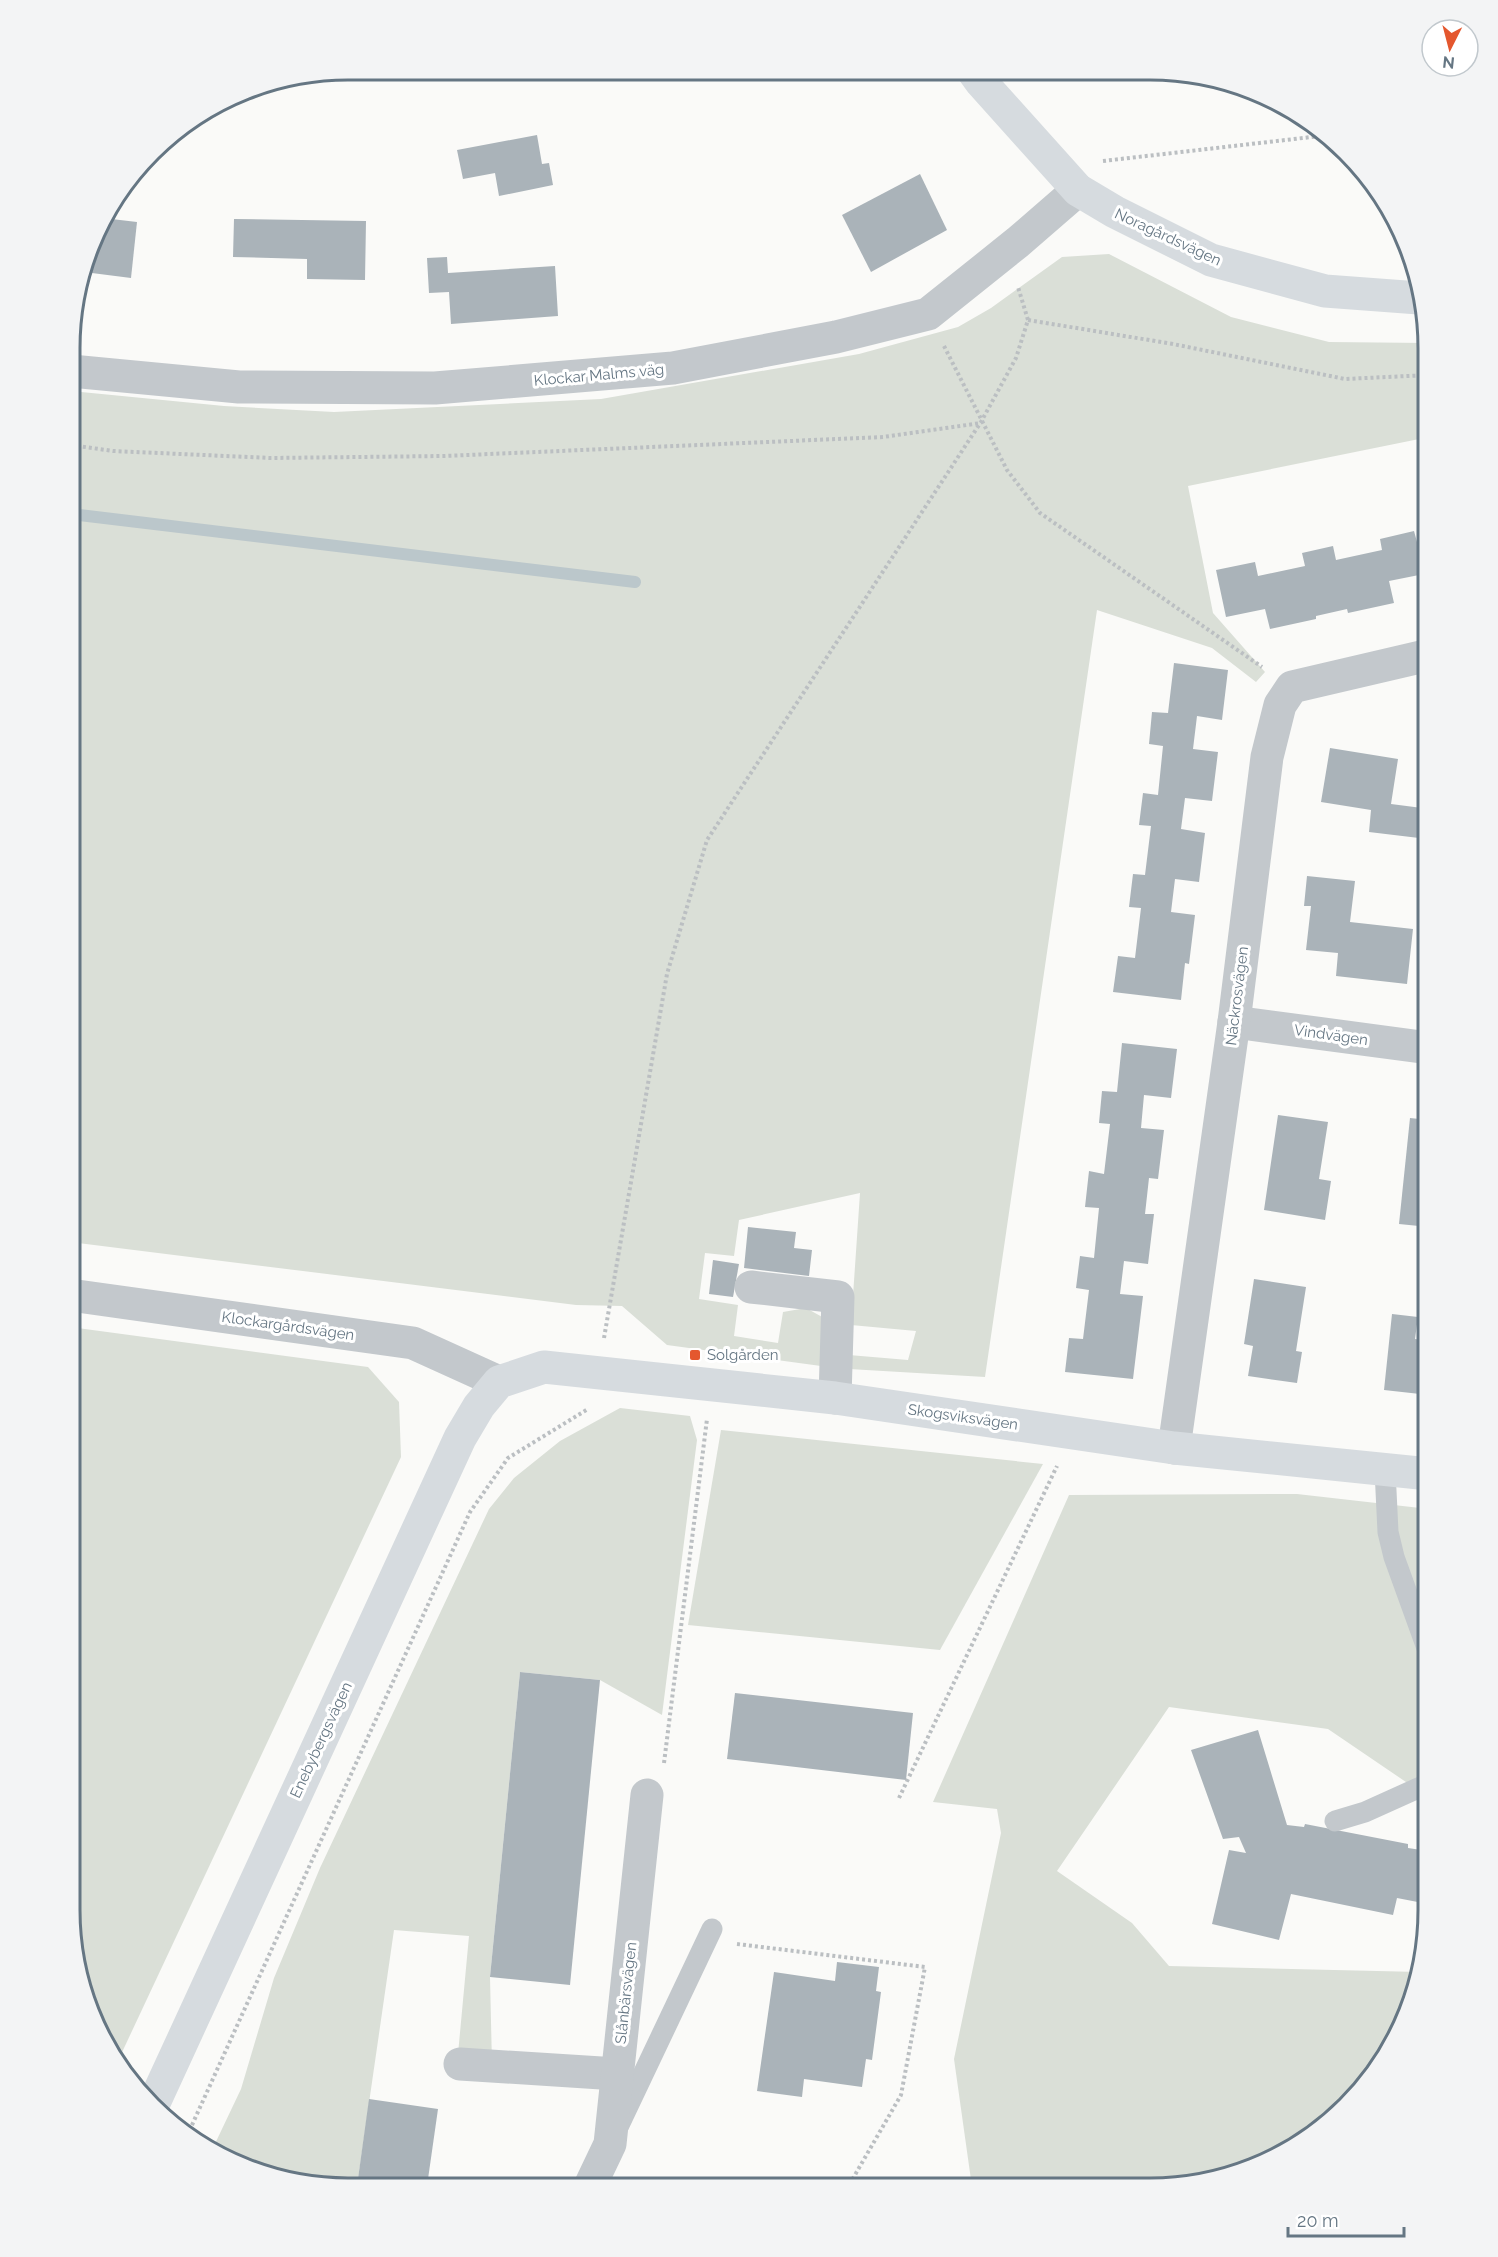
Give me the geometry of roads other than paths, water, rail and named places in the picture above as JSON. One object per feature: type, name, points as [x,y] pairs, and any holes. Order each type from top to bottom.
[{"type":"street","name":"Noragårdsvägen","points":[[980,80],[1078,190],[1115,212],[1211,260],[1325,291],[1413,298]]},
{"type":"street","name":"Klockar Malms väg","points":[[80,372],[239,387],[435,388],[673,368],[836,338],[928,314],[1018,242],[1078,190]]},
{"type":"street","name":"Näckrosvägen","points":[[1174,1448],[1234,1022],[1267,757],[1280,705],[1292,687],[1418,658]]},
{"type":"street","name":"Vindvägen","points":[[1234,1022],[1418,1047]]},
{"type":"street","points":[[751,1287],[837,1297],[835,1398]]},
{"type":"street","name":"Klockargårdsvägen","points":[[80,1296],[413,1343],[499,1382]]},
{"type":"street","name":"Skogsviksvägen","points":[[499,1382],[544,1367],[599,1372],[835,1398],[1174,1448],[1418,1473]]},
{"type":"street","name":"Enebybergsvägen","points":[[157,2097],[460,1438],[479,1406],[499,1382]]},
{"type":"street","name":"Slånbärsvägen","points":[[594,2178],[610,2144],[647,1795]]},
{"type":"street","points":[[459,2064],[617,2074]]},
{"type":"lane","points":[[1385,1470],[1388,1532],[1394,1557],[1418,1623]]},
{"type":"lane","points":[[1335,1821],[1365,1812],[1418,1788]]},
{"type":"lane","points":[[610,2144],[710,1935]]},
{"type":"waterway","points":[[80,515],[635,582]]},
{"type":"place","name":"Solgården","points":[[695,1355]]}]
